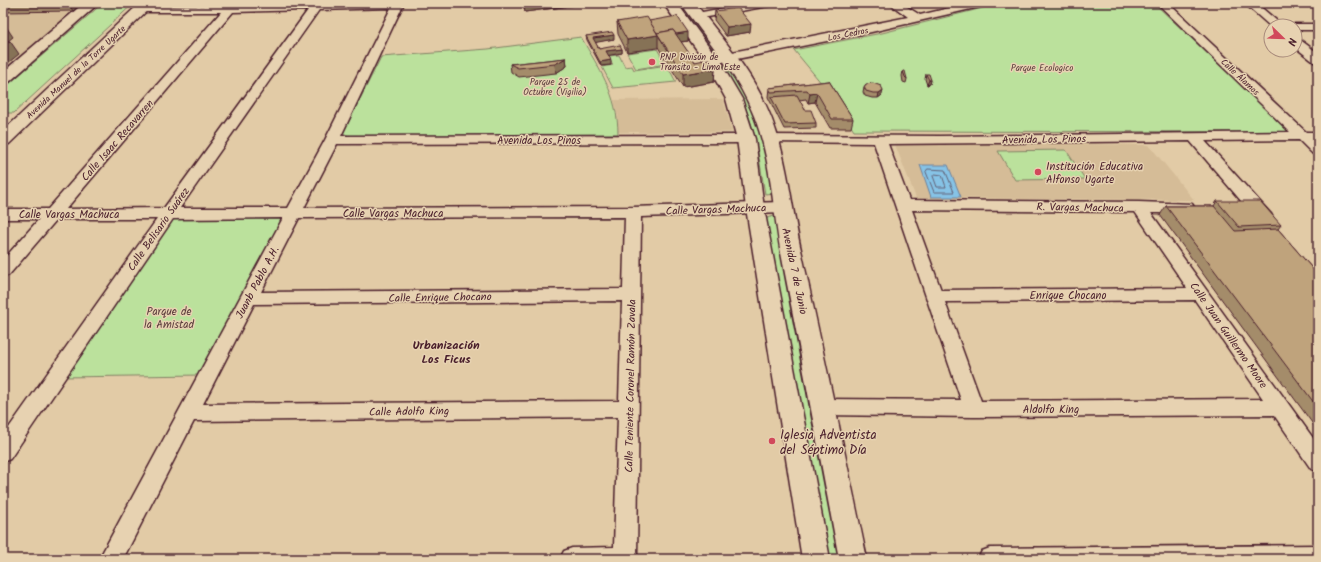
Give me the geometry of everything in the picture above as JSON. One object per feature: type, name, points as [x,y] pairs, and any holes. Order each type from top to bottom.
[{"type":"street","points":[[3,80],[92,3]]},
{"type":"street","name":"Avenida 7 de Junio","points":[[670,3],[720,59],[758,106],[770,138],[782,207],[853,559]]},
{"type":"street","points":[[692,10],[768,3]]},
{"type":"street","points":[[894,3],[919,19]]},
{"type":"street","name":"Los Cedros","points":[[720,59],[919,19],[982,3]]},
{"type":"street","name":"Calle Álamos","points":[[1162,3],[1318,151]]},
{"type":"street","points":[[1249,3],[1267,18]]},
{"type":"street","points":[[145,6],[230,9],[398,4]]},
{"type":"street","name":"Juanb Pablo A.H.","points":[[111,559],[332,140],[398,4]]},
{"type":"street","name":"Avenida Manuel de la Torre Ugarte","points":[[3,140],[145,6]]},
{"type":"street","name":"Calle Belisario Suárez","points":[[3,453],[168,214],[316,7]]},
{"type":"street","name":"Calle Isaac Recavarren","points":[[3,271],[230,9]]},
{"type":"street","name":"Avenida 7 de Junio","points":[[692,10],[720,59],[746,139],[755,208],[816,559]]},
{"type":"street","points":[[1303,27],[1318,27]]},
{"type":"street","points":[[1303,47],[1318,59]]},
{"type":"street","points":[[3,120],[25,120]]},
{"type":"street","name":"Avenida Los Pinos","points":[[770,138],[880,140],[1318,136]]},
{"type":"street","points":[[1194,138],[1277,232]]},
{"type":"street","name":"Avenida Los Pinos","points":[[332,140],[746,139]]},
{"type":"street","points":[[880,140],[974,409]]},
{"type":"street","name":"R. Vargas Machuca","points":[[903,205],[1199,208]]},
{"type":"street","name":"Calle Vargas Machuca","points":[[3,214],[633,212],[782,207]]},
{"type":"street","name":"Calle Juan Guillermo Moore","points":[[1140,207],[1318,462]]},
{"type":"street","points":[[1236,208],[1256,208]]},
{"type":"street","name":"Calle Teniente Coronel Ramón Zavala","points":[[625,559],[630,409],[633,212]]},
{"type":"street","name":"Enrique Chocano","points":[[935,296],[1201,294]]},
{"type":"street","name":"Calle Enrique Chocano","points":[[248,298],[632,295]]},
{"type":"street","name":"Aldolfo King","points":[[823,407],[974,409],[1280,408]]},
{"type":"street","name":"Calle Adolfo King","points":[[188,413],[630,409]]},
{"type":"street","points":[[990,559],[1318,556]]},
{"type":"street","points":[[572,559],[625,559]]},
{"type":"shaded area","points":[[3,3],[84,3],[3,72]]},
{"type":"shaded area","points":[[723,99],[732,132],[618,132],[618,117],[614,100]]},
{"type":"shaded area","name":"Institución Educativa Alfonso Ugarte","points":[[894,142],[1149,145],[1194,200],[916,198]]},
{"type":"green space","points":[[103,3],[134,3],[14,113],[3,113],[3,89]]},
{"type":"green space","points":[[674,3],[683,3],[719,51],[711,53]]},
{"type":"green space","name":"Parque Ecologico","points":[[1003,3],[1154,3],[1290,132],[854,131],[827,90],[794,50],[882,33]]},
{"type":"green space","name":"Parque 25 de Octubre (Vigilia)","points":[[581,37],[601,71],[611,95],[615,107],[618,134],[349,136],[343,133],[381,57],[488,49]]},
{"type":"green space","points":[[657,49],[666,64],[636,69],[627,53]]},
{"type":"green space","points":[[619,55],[625,67],[632,66],[634,70],[667,65],[676,82],[613,88],[602,67],[613,65],[608,56]]},
{"type":"green space","points":[[728,65],[736,77],[763,133],[774,193],[765,194],[758,151],[750,119],[735,87],[721,66]]},
{"type":"green space","points":[[1066,150],[1085,179],[1015,180],[998,151]]},
{"type":"green space","name":"Parque de la Amistad","points":[[170,216],[283,216],[284,220],[201,375],[63,377]]},
{"type":"green space","points":[[774,216],[776,218],[843,559],[825,559],[764,219]]},
{"type":"water","points":[[920,165],[948,165],[961,197],[931,197]]},
{"type":"building","points":[[738,8],[751,24],[727,27],[715,11]]},
{"type":"building","points":[[677,16],[688,32],[676,34],[673,30],[657,33],[649,21]]},
{"type":"building","points":[[647,17],[658,35],[627,40],[617,22]]},
{"type":"building","points":[[673,30],[695,62],[709,59],[715,69],[683,74],[657,33]]},
{"type":"building","points":[[612,32],[614,35],[593,38],[599,49],[620,45],[622,49],[606,51],[611,60],[600,62],[586,36]]},
{"type":"building","points":[[3,41],[10,41],[3,47]]},
{"type":"building","points":[[566,58],[555,64],[518,68],[510,64]]},
{"type":"building","points":[[903,71],[905,71],[907,79],[905,77]]},
{"type":"building","points":[[926,74],[929,74],[931,80],[929,80]]},
{"type":"building","points":[[829,81],[853,119],[832,119],[817,93],[810,94],[807,90],[771,92],[769,88]]},
{"type":"building","points":[[873,83],[881,86],[883,90],[879,93],[866,91],[864,87],[866,84]]},
{"type":"building","points":[[797,95],[805,110],[811,110],[816,123],[785,124],[771,97]]},
{"type":"building","points":[[1217,201],[1260,201],[1281,225],[1239,227]]},
{"type":"building","points":[[1166,206],[1214,206],[1235,231],[1278,229],[1318,275],[1318,408]]},
{"type":"place","name":"PNP Divisón de Transito - Lima Este","points":[[652,62]]},
{"type":"place","name":"Institución Educativa Alfonso Ugarte","points":[[1038,172]]},
{"type":"place","name":"Iglesia Adventista del Séptimo Día","points":[[772,441]]},
{"type":"district","name":"Urbanización Los Ficus","points":[[446,352]]}]
